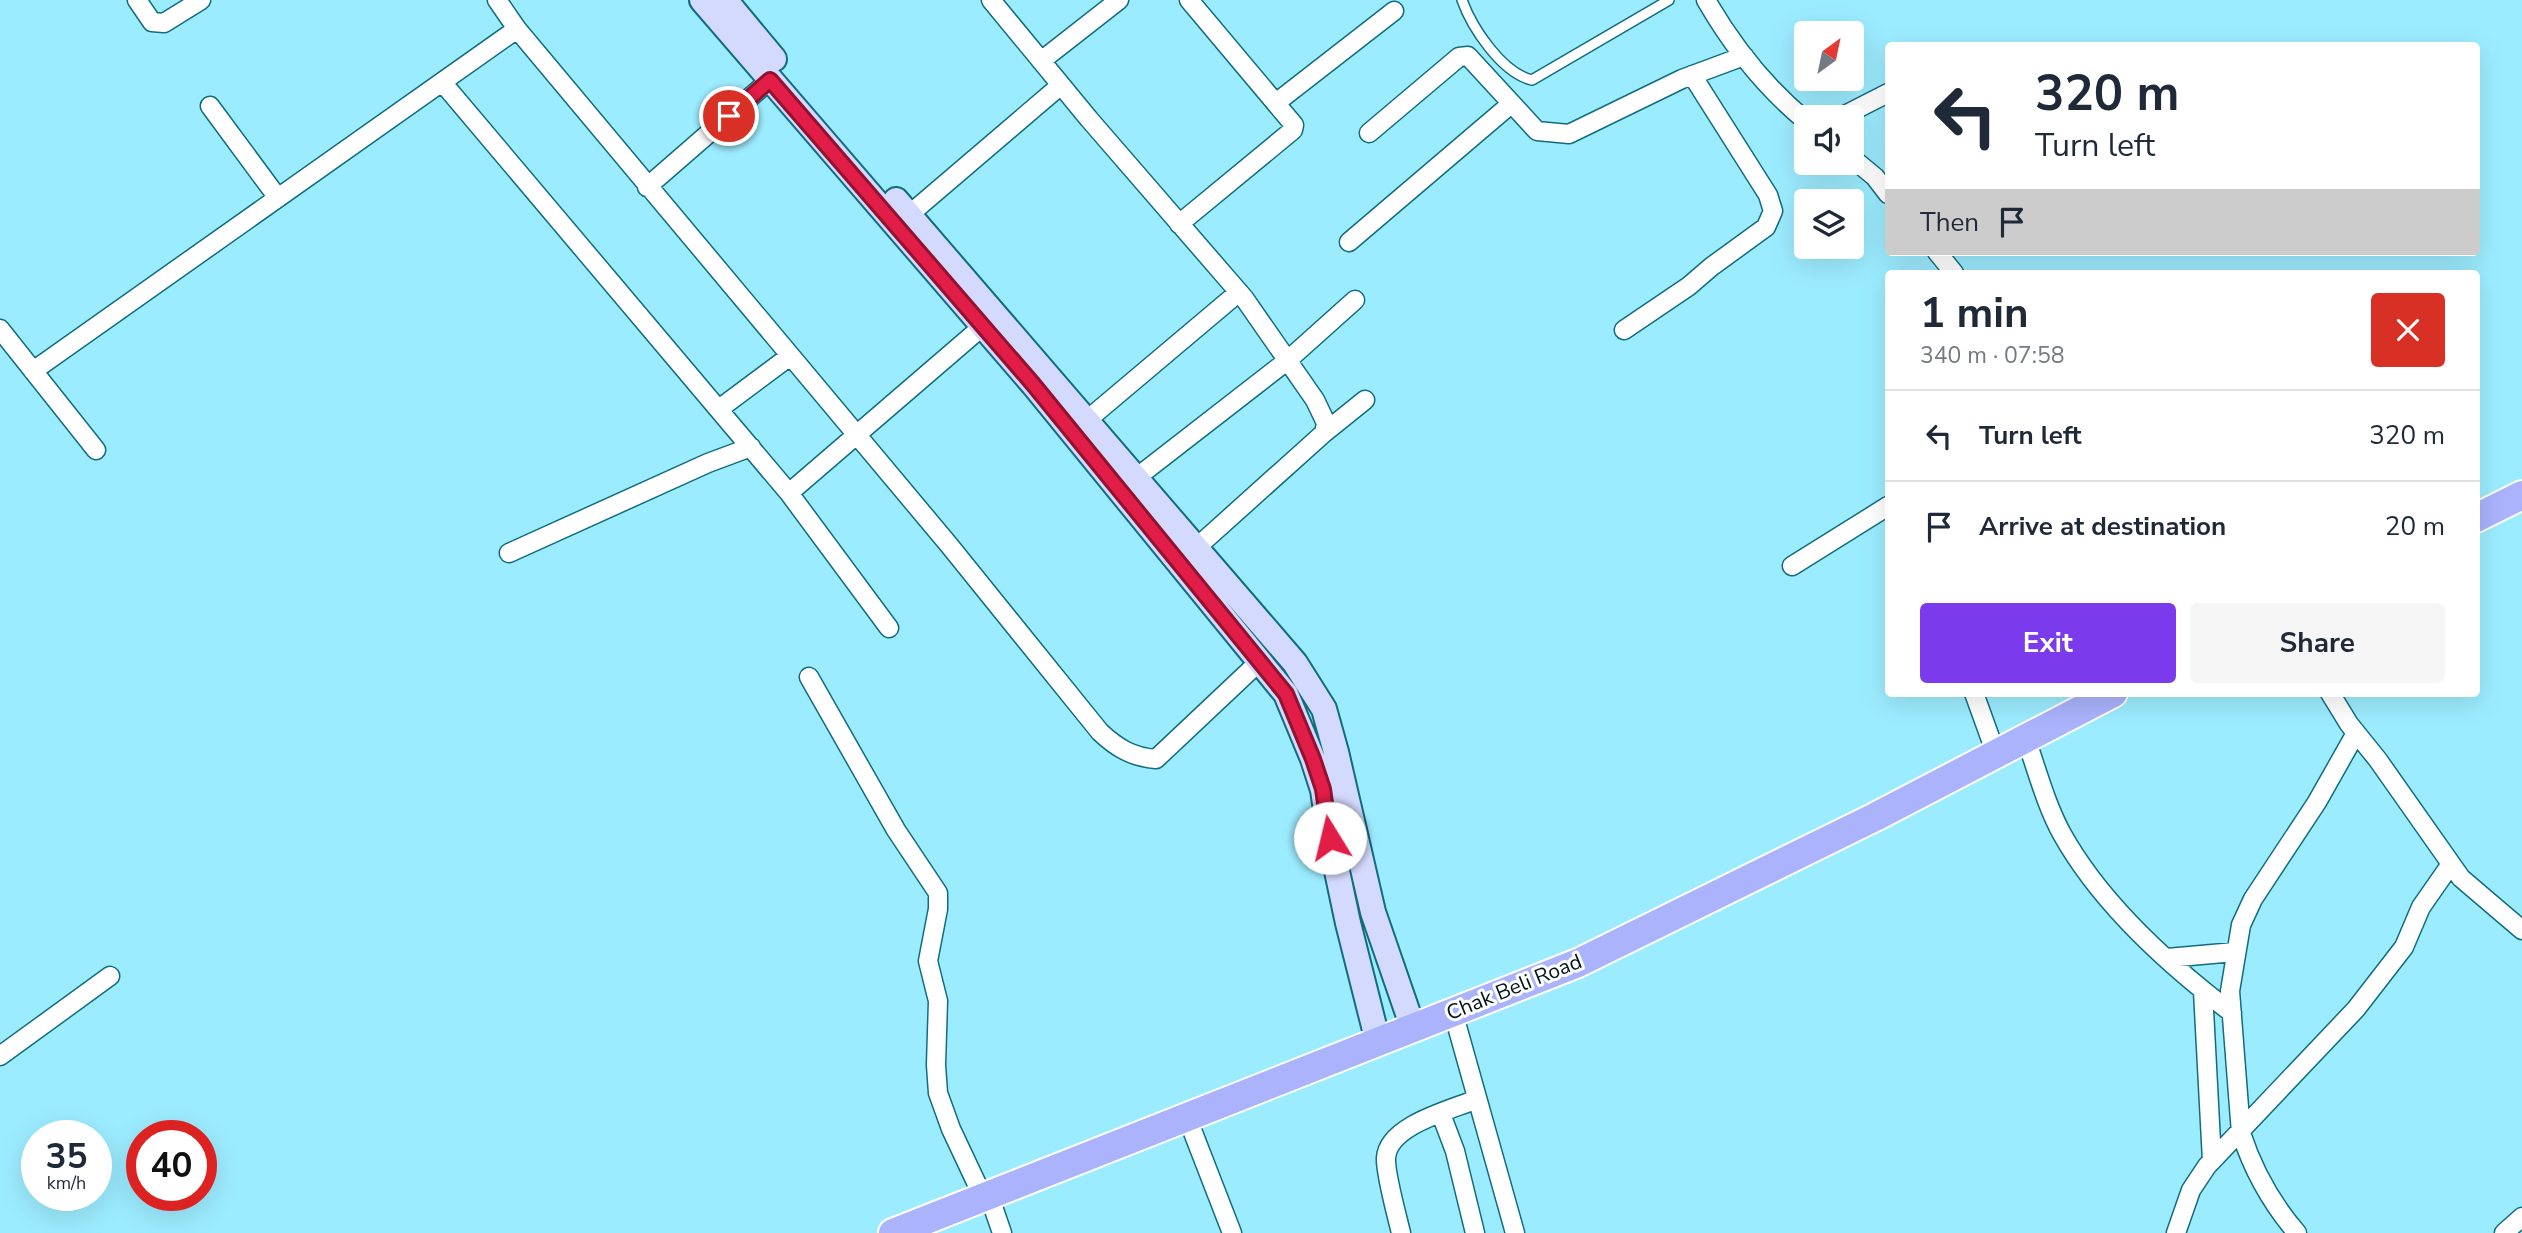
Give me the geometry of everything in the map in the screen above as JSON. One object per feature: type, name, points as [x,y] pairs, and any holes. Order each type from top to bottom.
[{"type":"main road","points":[[2480,516],[2522,495]]},
{"type":"main road","name":"Chak Beli Road","points":[[892,1233],[1578,963],[1875,817],[2105,697]]},
{"type":"street","points":[[137,0],[152,22],[164,23],[201,0]]},
{"type":"street","points":[[497,0],[517,29],[647,187],[857,435],[1100,732],[1117,748],[1140,758],[1156,759],[1260,662]]},
{"type":"street","points":[[702,0],[770,80],[1086,421],[1295,663],[1324,709],[1373,912],[1413,1028]]},
{"type":"street","points":[[725,0],[813,106],[910,214],[983,326],[1260,662],[1290,703],[1323,789],[1330,838],[1348,923],[1378,1042]]},
{"type":"street","points":[[991,0],[1239,292],[1315,400],[1326,423],[1324,433]]},
{"type":"street","points":[[1041,61],[1119,0]]},
{"type":"street","points":[[1179,223],[1293,130],[1294,125],[1189,0]]},
{"type":"street","points":[[1706,0],[1744,57],[1781,100],[1794,111]]},
{"type":"street","points":[[1277,102],[1394,10]]},
{"type":"street","points":[[33,371],[517,29]]},
{"type":"street","points":[[1369,133],[1458,57],[1468,56],[1537,131],[1569,134],[1692,75],[1744,57]]},
{"type":"street","points":[[1624,330],[1689,286],[1766,227],[1773,211],[1768,195],[1692,75]]},
{"type":"street","points":[[647,187],[770,80]]},
{"type":"street","points":[[442,82],[789,493],[889,628]]},
{"type":"street","points":[[910,214],[1061,85]]},
{"type":"street","points":[[1864,105],[1885,95]]},
{"type":"street","points":[[1349,242],[1511,104]]},
{"type":"street","points":[[210,106],[278,198]]},
{"type":"street","points":[[1864,168],[1885,190]]},
{"type":"street","points":[[1940,256],[1952,270]]},
{"type":"street","points":[[1086,421],[1239,292]]},
{"type":"street","points":[[1136,478],[1288,360],[1355,300]]},
{"type":"street","points":[[789,493],[983,326]]},
{"type":"street","points":[[0,330],[96,450]]},
{"type":"street","points":[[719,409],[790,356]]},
{"type":"street","points":[[1196,548],[1324,433],[1366,400]]},
{"type":"street","points":[[509,553],[708,463],[751,447]]},
{"type":"street","points":[[1792,566],[1885,508]]},
{"type":"street","points":[[809,677],[896,831],[938,893],[938,909],[928,961],[938,1001],[938,1093],[951,1129],[1002,1233]]},
{"type":"street","points":[[1976,697],[1997,754]]},
{"type":"street","points":[[2333,697],[2461,878],[2522,930]]},
{"type":"street","points":[[2297,1233],[2270,1198],[2248,1156],[2241,1133],[2230,991],[2241,926],[2253,899],[2317,802],[2356,733]]},
{"type":"street","points":[[2026,739],[2061,832],[2099,888],[2167,958],[2232,1013]]},
{"type":"street","points":[[2176,1233],[2191,1190],[2212,1161],[2356,1009],[2404,947],[2421,907],[2451,864]]},
{"type":"street","points":[[2167,958],[2235,952]]},
{"type":"street","points":[[0,1056],[110,975]]},
{"type":"street","points":[[2203,991],[2212,1161]]},
{"type":"street","points":[[1453,1012],[1516,1233]]},
{"type":"street","points":[[2208,1075],[2222,1084],[2237,1071]]},
{"type":"street","points":[[2209,1105],[2217,1098],[2224,1097],[2239,1102]]},
{"type":"street","points":[[1401,1233],[1386,1158],[1391,1142],[1411,1126],[1477,1099]]},
{"type":"street","points":[[1441,1114],[1455,1152],[1475,1233]]},
{"type":"street","points":[[1187,1117],[1232,1233]]},
{"type":"street","points":[[2504,1233],[2522,1217]]},
{"type":"lane","points":[[1462,0],[1494,55],[1510,69],[1532,80],[1669,0]]},
{"type":"route","points":[[729,116],[770,80],[1033,384],[1286,694],[1323,789],[1330,838]]}]
